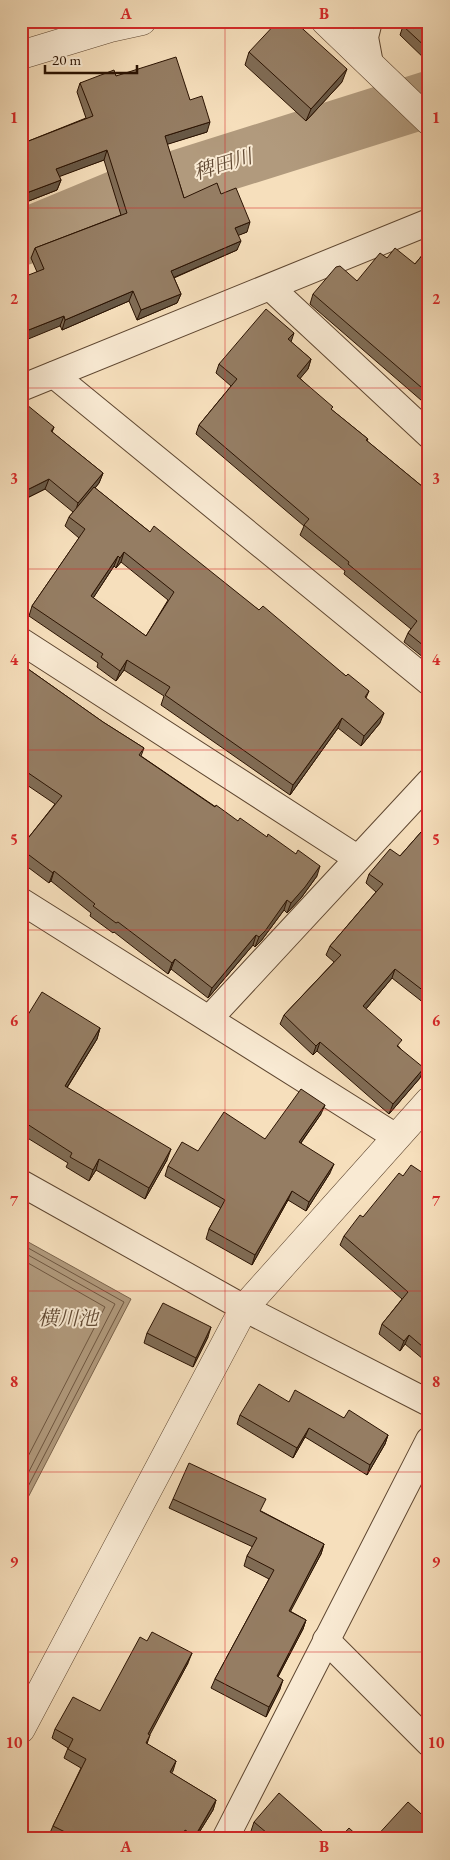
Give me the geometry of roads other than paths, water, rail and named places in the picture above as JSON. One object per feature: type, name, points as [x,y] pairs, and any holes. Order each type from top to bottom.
[{"type":"street","points":[[21,55],[110,28],[142,21]]},
{"type":"street","points":[[325,21],[429,121]]},
{"type":"street","points":[[368,21],[365,37],[370,64]]},
{"type":"street","points":[[21,388],[272,288],[429,222]]},
{"type":"street","points":[[272,288],[429,435]]},
{"type":"street","points":[[54,375],[429,682]]},
{"type":"street","points":[[21,641],[357,858]]},
{"type":"street","points":[[209,1019],[429,782]]},
{"type":"street","points":[[21,901],[396,1137]]},
{"type":"street","points":[[21,1729],[244,1308],[429,1101]]},
{"type":"street","points":[[21,1183],[244,1308],[429,1403]]},
{"type":"street","points":[[230,1836],[326,1640],[429,1440]]},
{"type":"street","points":[[326,1640],[429,1743]]},
{"type":"water","name":"横川池","points":[[21,1238],[131,1299],[21,1511]]},
{"type":"waterway","name":"稗田川","points":[[21,238],[127,194],[429,99]]}]
